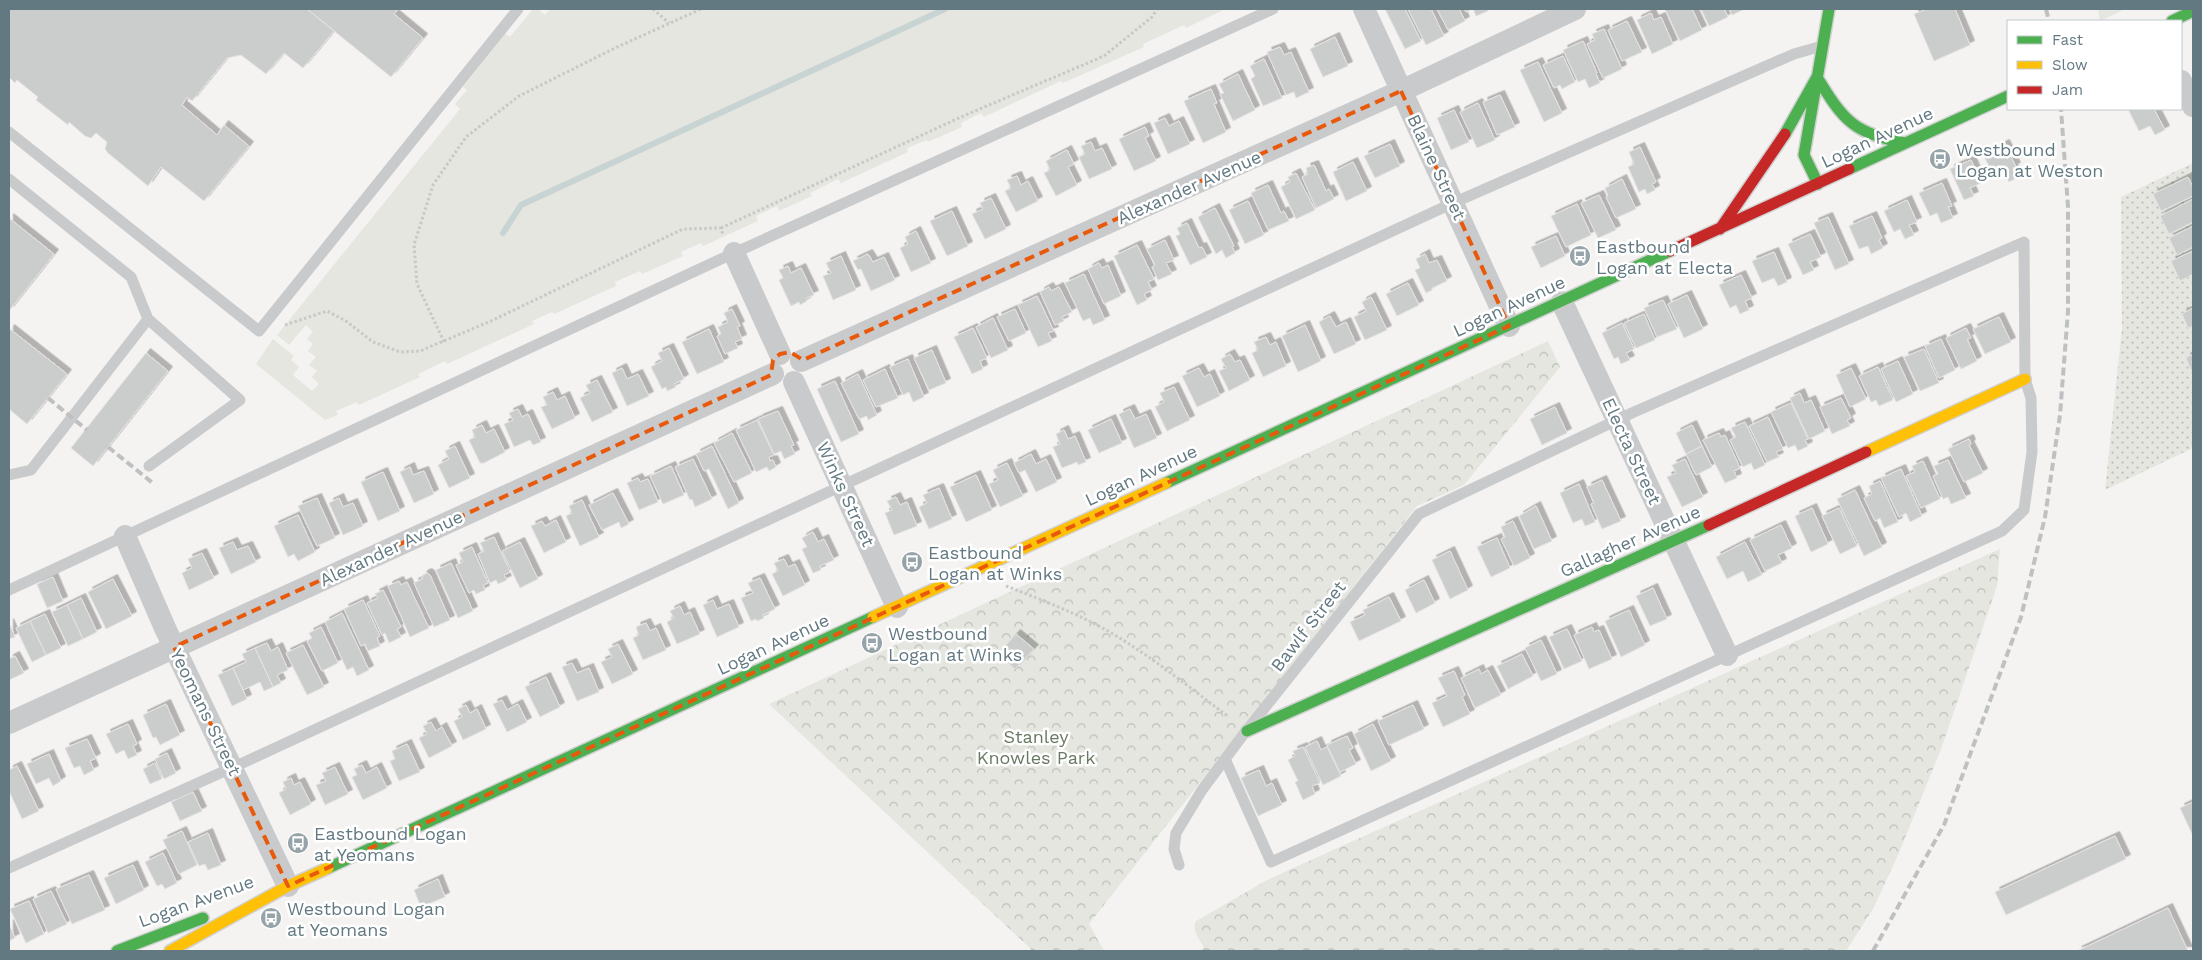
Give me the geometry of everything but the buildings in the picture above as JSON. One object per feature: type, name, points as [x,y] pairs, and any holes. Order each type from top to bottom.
[{"type":"main road","points":[[1818,184],[1804,155],[1829,9]]},
{"type":"main road","points":[[2174,20],[2193,12]]},
{"type":"main road","points":[[1817,76],[1839,112],[1849,121],[1872,135],[1905,143]]},
{"type":"main road","points":[[1719,229],[1779,145],[1817,76]]},
{"type":"main road","name":"Logan Avenue","points":[[170,951],[288,886],[2007,96]]},
{"type":"main road","name":"Gallagher Avenue","points":[[1247,731],[1674,541],[2025,379]]},
{"type":"main road","name":"Logan Avenue","points":[[117,951],[288,886]]},
{"type":"street","name":"Blaine Street","points":[[1364,9],[1509,326]]},
{"type":"street","name":"Alexander Avenue","points":[[9,723],[785,363],[1401,91],[1575,9]]},
{"type":"street","points":[[2182,82],[2193,106]]},
{"type":"street","points":[[734,253],[785,363]]},
{"type":"street","name":"Electa Street","points":[[1562,302],[1727,656]]},
{"type":"street","name":"Winks Street","points":[[785,363],[779,382],[794,382],[897,607]]},
{"type":"street","name":"Yeomans Street","points":[[125,536],[174,647],[288,886]]},
{"type":"lane","points":[[9,132],[259,331],[518,9]]},
{"type":"lane","points":[[9,590],[734,253],[1273,9]]},
{"type":"lane","points":[[9,868],[233,768],[841,485],[1454,203],[1794,54],[1822,46]]},
{"type":"lane","points":[[9,179],[131,277],[148,319],[240,400],[149,466]]},
{"type":"lane","points":[[1225,759],[1271,862],[2002,531],[2024,510],[2032,452],[2031,398],[2025,379],[2024,242],[1617,420]]},
{"type":"lane","points":[[9,475],[31,470],[148,319]]},
{"type":"lane","name":"Bawlf Street","points":[[1179,864],[1174,849],[1176,833],[1190,808],[1225,759],[1420,514],[1617,420]]},
{"type":"path","points":[[653,9],[669,23]]},
{"type":"path","points":[[444,342],[417,284],[414,246],[433,185],[466,137],[519,96],[615,48],[701,9]]},
{"type":"path","points":[[259,331],[275,330],[290,322],[327,311],[346,321],[373,342],[400,352],[420,351],[444,342],[683,229],[721,228],[961,117],[1104,56],[1152,17],[1157,9]]},
{"type":"path","points":[[721,228],[734,253]]},
{"type":"path","points":[[1006,586],[1056,606],[1098,626],[1162,666],[1247,731]]},
{"type":"highlighted area","points":[[1401,91],[1509,326],[288,886],[174,647],[771,375],[773,360],[780,354],[790,352],[803,360]]},
{"type":"green space","points":[[533,9],[538,9],[545,15],[550,9],[1225,9],[1186,28],[1184,25],[1143,44],[1144,47],[1063,83],[1061,81],[984,117],[981,113],[961,123],[962,127],[928,142],[927,140],[907,148],[908,152],[841,183],[838,179],[810,193],[812,196],[779,211],[777,206],[756,216],[758,221],[703,246],[701,243],[681,252],[683,256],[642,274],[640,271],[615,282],[616,286],[554,314],[552,312],[532,321],[534,324],[447,364],[445,361],[418,374],[420,377],[359,405],[357,402],[336,411],[338,415],[325,420],[256,364],[273,339],[294,356],[291,360],[299,367],[293,375],[312,391],[319,384],[312,377],[317,371],[309,365],[316,357],[308,351],[313,344],[307,339],[313,332],[306,325],[289,345],[277,335],[460,109],[455,104],[467,90],[463,87],[505,34],[510,37]]},
{"type":"green space","points":[[2098,9],[2125,9],[2102,20],[2100,20]]},
{"type":"green space","points":[[2193,163],[2193,448],[2105,490],[2122,328],[2121,197]]},
{"type":"green space","name":"Stanley Knowles Park","points":[[1548,341],[1560,367],[1464,485],[1417,506],[1089,924],[1104,951],[1029,951],[1031,949],[769,704]]},
{"type":"green space","points":[[2000,549],[1997,586],[1940,752],[1898,855],[1873,909],[1846,951],[1199,951],[1204,948],[1195,931],[1196,921],[1269,879]]},
{"type":"waterway","points":[[503,233],[521,205],[945,9]]},
{"type":"railway","points":[[2046,9],[2049,20]]},
{"type":"railway","points":[[1873,951],[1944,825],[2021,617],[2045,517],[2060,415],[2068,311],[2068,207],[2061,110]]},
{"type":"railway","points":[[48,398],[87,430]]},
{"type":"railway","points":[[108,447],[154,484]]},
{"type":"traffic: fast","points":[[1818,184],[1804,155],[1829,9]]},
{"type":"traffic: fast","points":[[2174,20],[2193,11]]},
{"type":"traffic: fast","points":[[1817,77],[1835,104],[1852,123],[1873,135],[1905,143]]},
{"type":"traffic: fast","points":[[1785,134],[1817,77]]},
{"type":"traffic: fast","points":[[1849,169],[2007,96]]},
{"type":"traffic: fast","points":[[1166,483],[1670,251]]},
{"type":"traffic: fast","points":[[1247,731],[1709,525]]},
{"type":"traffic: fast","points":[[328,868],[873,617]]},
{"type":"traffic: fast","points":[[117,951],[203,918]]},
{"type":"traffic: slow","points":[[1866,452],[2025,379]]},
{"type":"traffic: slow","points":[[873,617],[1166,483]]},
{"type":"traffic: slow","points":[[170,951],[288,886],[328,868]]},
{"type":"traffic: jam","points":[[1720,229],[1785,134]]},
{"type":"traffic: jam","points":[[1670,251],[1849,169]]},
{"type":"traffic: jam","points":[[1709,525],[1866,452]]},
{"type":"place","name":"Westbound Logan at Weston","points":[[1940,159]]},
{"type":"place","name":"Eastbound Logan at Electa","points":[[1580,256]]},
{"type":"place","name":"Eastbound Logan at Winks","points":[[912,562]]},
{"type":"place","name":"Westbound Logan at Winks","points":[[872,643]]},
{"type":"place","name":"Eastbound Logan at Yeomans","points":[[298,843]]},
{"type":"place","name":"Westbound Logan at Yeomans","points":[[271,918]]}]
